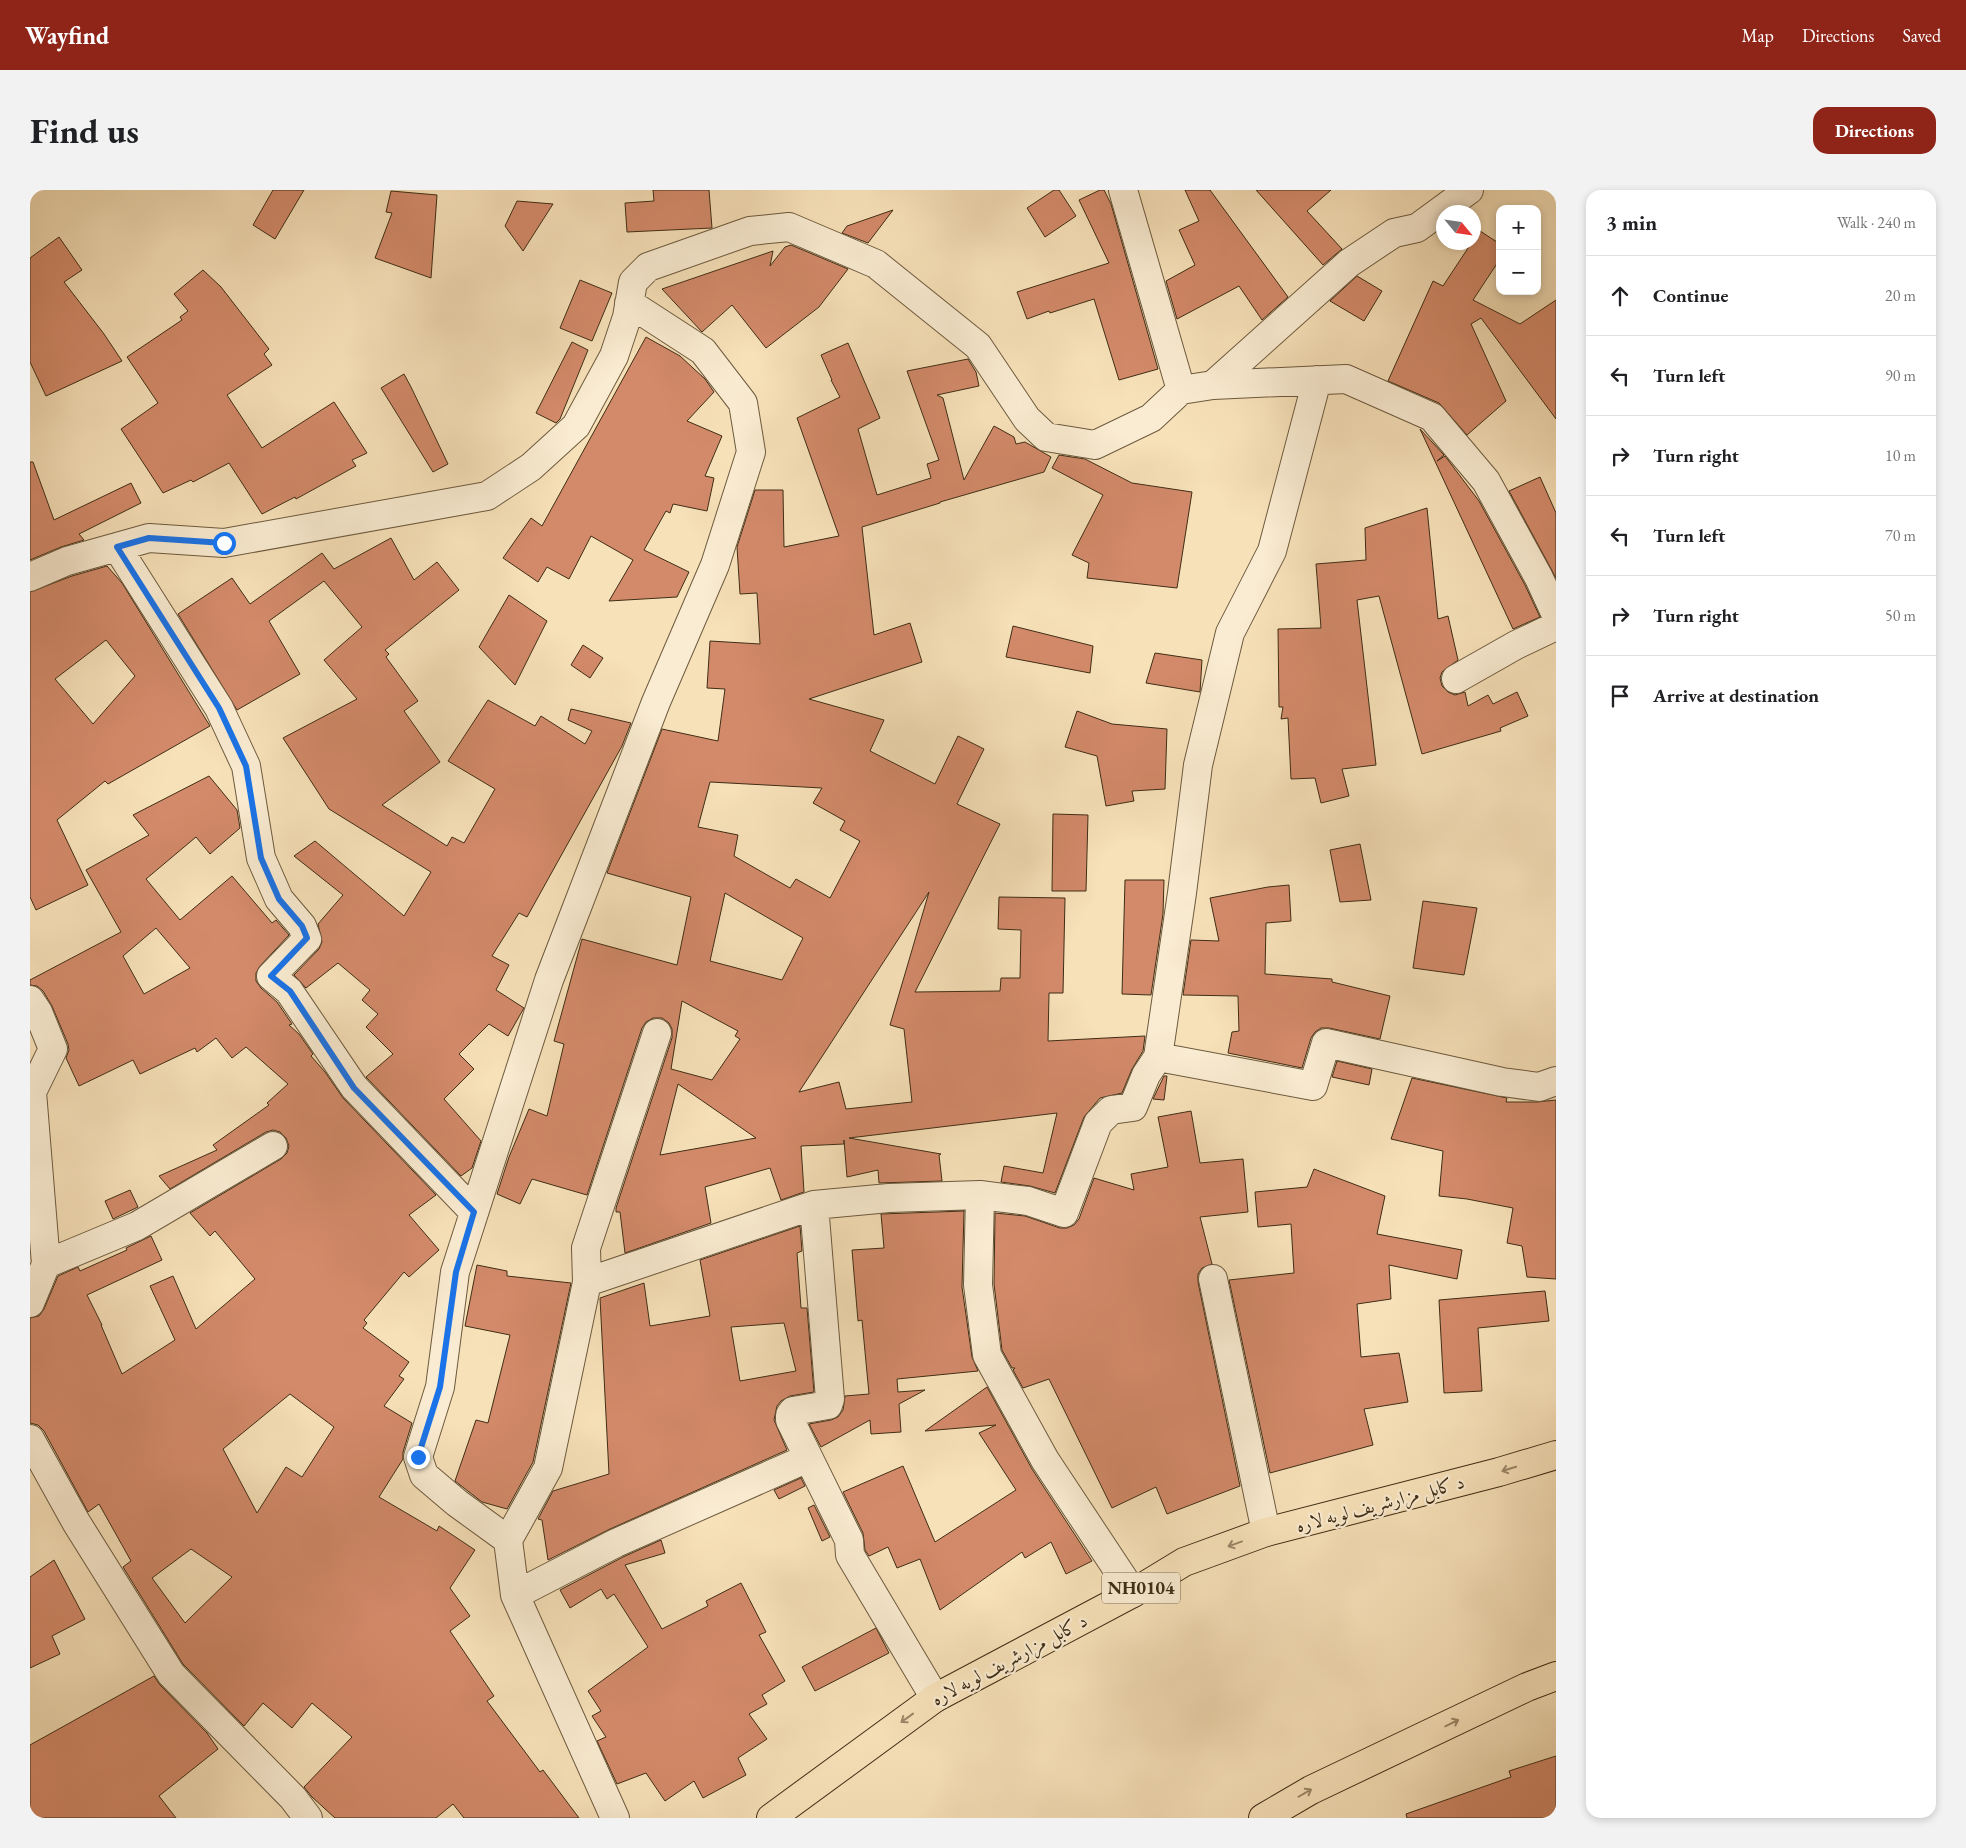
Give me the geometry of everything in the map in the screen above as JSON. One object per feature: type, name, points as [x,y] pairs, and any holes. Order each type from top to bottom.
[{"type":"highway","name":"د کابل مزارشریف لویه لاره","points":[[771,1818],[935,1698],[1133,1593],[1184,1562],[1266,1532],[1499,1472],[1556,1455]]},
{"type":"highway","points":[[1263,1818],[1320,1786],[1527,1687],[1556,1676]]},
{"type":"street","points":[[1123,190],[1181,390]]},
{"type":"street","points":[[1213,385],[1349,263],[1394,233],[1417,228],[1469,190]]},
{"type":"street","points":[[30,577],[67,561],[149,538],[224,543],[487,496],[531,467],[576,426],[614,356],[627,317],[633,282],[648,267],[750,231],[789,226],[876,264],[978,346],[1027,419],[1046,437],[1095,444],[1151,418],[1181,390],[1213,385],[1346,378],[1432,417],[1486,481],[1539,578],[1556,615]]},
{"type":"street","points":[[508,1540],[457,1503],[424,1475],[418,1457],[440,1387],[456,1272],[548,980],[656,702],[715,565],[751,452],[743,403],[703,351],[629,303]]},
{"type":"street","points":[[587,1282],[814,1204],[980,1194],[1028,1201],[1064,1214],[1098,1123],[1111,1110],[1133,1107],[1146,1075],[1158,1057],[1198,765],[1230,633],[1272,550],[1317,380]]},
{"type":"street","points":[[117,547],[219,708],[246,766],[261,858],[279,899],[302,926],[307,938],[271,976],[290,991],[354,1088],[474,1212]]},
{"type":"street","points":[[1456,679],[1516,645],[1556,626]]},
{"type":"street","points":[[30,1000],[38,1012],[53,1049],[31,1092],[46,1264],[30,1303]]},
{"type":"street","points":[[615,1818],[515,1595],[508,1540],[548,1468],[587,1282],[586,1248],[657,1033]]},
{"type":"street","points":[[1158,1057],[1313,1086],[1326,1043],[1502,1082],[1539,1087],[1556,1081]]},
{"type":"street","points":[[46,1264],[137,1226],[273,1146]]},
{"type":"street","points":[[980,1194],[978,1284],[988,1355],[1045,1460],[1133,1593]]},
{"type":"street","points":[[814,1204],[830,1399],[828,1405],[793,1411],[790,1415],[790,1420],[849,1540],[850,1554],[935,1698]]},
{"type":"street","points":[[1213,1279],[1266,1532]]},
{"type":"street","points":[[30,1439],[76,1522],[171,1674],[293,1798],[308,1818]]},
{"type":"street","points":[[515,1595],[616,1543],[808,1458]]},
{"type":"building","points":[[273,190],[304,190],[275,239],[253,225]]},
{"type":"building","points":[[653,190],[709,190],[712,228],[627,232],[625,203],[654,201]]},
{"type":"building","points":[[1054,190],[1059,190],[1076,216],[1045,237],[1027,208]]},
{"type":"building","points":[[1104,190],[1111,204],[1158,369],[1119,380],[1094,299],[1027,319],[1017,292],[1109,263],[1079,200]]},
{"type":"building","points":[[1185,190],[1210,190],[1288,297],[1262,320],[1239,286],[1177,319],[1166,281],[1195,265],[1179,230],[1199,221]]},
{"type":"building","points":[[1256,190],[1331,190],[1307,211],[1342,249],[1323,265]]},
{"type":"building","points":[[391,191],[437,195],[431,278],[375,258],[392,213],[386,212]]},
{"type":"building","points":[[517,201],[553,204],[523,251],[505,226]]},
{"type":"building","points":[[893,210],[868,243],[842,233],[847,226]]},
{"type":"building","points":[[1481,232],[1496,241],[1496,265],[1473,300],[1520,324],[1556,300],[1556,419],[1481,318],[1471,324],[1506,401],[1467,435],[1439,403],[1388,381],[1433,281],[1443,286],[1467,250],[1481,250]]},
{"type":"building","points":[[59,237],[82,270],[64,282],[122,361],[46,396],[30,362],[30,258]]},
{"type":"building","points":[[791,245],[848,269],[819,307],[766,348],[732,305],[702,332],[662,289],[773,251],[770,266],[785,247]]},
{"type":"building","points":[[203,270],[221,287],[269,349],[264,354],[272,365],[227,395],[262,448],[334,402],[367,453],[352,460],[356,466],[296,499],[295,497],[262,514],[229,463],[193,482],[191,480],[163,493],[121,429],[158,403],[127,357],[182,320],[180,317],[188,311],[174,294]]},
{"type":"building","points":[[1357,276],[1382,291],[1364,321],[1330,301]]},
{"type":"building","points":[[580,280],[612,293],[592,341],[560,328]]},
{"type":"building","points":[[646,337],[680,356],[705,379],[714,392],[687,421],[722,436],[705,476],[714,478],[707,511],[673,504],[670,513],[666,511],[644,550],[689,572],[677,597],[609,601],[633,560],[591,536],[569,579],[547,567],[538,582],[503,558],[531,518],[542,526]]},
{"type":"building","points":[[572,342],[588,350],[560,419],[556,423],[536,413]]},
{"type":"building","points":[[848,343],[880,418],[858,429],[877,495],[931,478],[927,464],[939,460],[907,371],[968,359],[976,372],[979,386],[937,395],[943,398],[964,480],[994,426],[1014,437],[1016,444],[1025,442],[1051,457],[1044,472],[862,527],[874,635],[910,623],[922,662],[809,699],[884,720],[870,751],[935,784],[958,736],[984,749],[957,804],[1000,824],[915,992],[1000,991],[1001,978],[1020,978],[1021,930],[998,929],[999,897],[1065,898],[1063,993],[1049,993],[1048,1041],[1145,1036],[1143,1051],[1132,1069],[1122,1093],[1100,1098],[1084,1117],[1055,1193],[1030,1186],[1001,1182],[1004,1166],[1043,1173],[1057,1113],[849,1138],[941,1154],[939,1155],[942,1181],[879,1183],[878,1170],[847,1177],[844,1140],[844,1144],[801,1146],[804,1192],[781,1200],[770,1168],[705,1187],[711,1223],[625,1253],[620,1212],[616,1212],[616,1208],[672,1038],[672,1029],[669,1023],[662,1018],[653,1018],[646,1022],[642,1028],[587,1195],[532,1179],[520,1204],[497,1194],[509,1157],[529,1109],[547,1116],[564,1044],[554,1041],[582,939],[677,965],[691,897],[607,873],[662,729],[718,741],[725,689],[707,688],[710,641],[760,644],[757,593],[740,594],[737,547],[755,490],[783,490],[784,547],[839,536],[797,418],[840,397],[821,355]],"holes":[[[710,782],[822,788],[813,803],[845,821],[840,830],[860,841],[830,898],[796,879],[790,888],[734,856],[738,835],[698,827]],[[929,892],[890,1025],[904,1029],[912,1102],[846,1109],[839,1082],[799,1092]],[[725,893],[803,938],[782,980],[710,961]],[[682,1001],[738,1031],[735,1036],[740,1039],[712,1080],[671,1069]],[[678,1084],[756,1138],[660,1155]]]},
{"type":"building","points":[[404,374],[448,464],[433,472],[381,388]]},
{"type":"building","points":[[1420,429],[1444,455],[1437,461],[1445,456],[1479,501],[1525,585],[1540,617],[1513,629]]},
{"type":"building","points":[[1059,455],[1085,459],[1132,483],[1192,492],[1177,588],[1087,578],[1089,563],[1072,555],[1103,495],[1052,468]]},
{"type":"building","points":[[30,462],[33,462],[54,520],[131,483],[141,503],[79,534],[84,540],[30,560]]},
{"type":"building","points":[[1540,477],[1556,513],[1556,578],[1509,491]]},
{"type":"building","points":[[1427,508],[1438,619],[1448,616],[1458,660],[1442,672],[1440,678],[1442,686],[1448,692],[1455,695],[1465,692],[1468,706],[1488,695],[1493,704],[1517,692],[1528,716],[1500,728],[1501,731],[1422,754],[1379,596],[1357,600],[1376,765],[1342,769],[1349,796],[1321,803],[1315,778],[1291,779],[1288,718],[1281,719],[1283,707],[1279,707],[1278,629],[1321,628],[1316,564],[1366,560],[1365,528]]},
{"type":"building","points":[[391,538],[414,580],[437,562],[459,590],[385,650],[389,654],[386,657],[418,701],[404,711],[440,762],[382,805],[447,846],[452,837],[464,843],[495,789],[448,761],[488,700],[535,726],[541,716],[585,744],[592,731],[568,720],[571,709],[631,723],[622,746],[527,917],[519,913],[492,956],[509,965],[496,990],[524,1008],[508,1036],[489,1024],[459,1054],[474,1069],[444,1099],[481,1141],[472,1168],[461,1176],[366,1077],[393,1054],[366,1027],[378,1014],[362,1000],[370,990],[338,963],[306,988],[294,975],[319,949],[322,942],[318,924],[343,895],[294,856],[315,841],[404,916],[431,872],[329,809],[283,738],[357,699],[324,660],[362,627],[324,581],[269,621],[300,674],[237,710],[178,614],[232,578],[250,604],[322,553],[334,569]]},
{"type":"building","points":[[107,566],[122,583],[210,726],[108,784],[105,781],[57,820],[88,885],[36,910],[30,897],[30,592],[72,576]],"holes":[[[106,640],[135,676],[93,724],[55,679]]]},
{"type":"building","points":[[509,595],[547,621],[515,685],[479,647]]},
{"type":"building","points":[[1013,626],[1093,646],[1090,673],[1006,657]]},
{"type":"building","points":[[583,645],[603,658],[590,678],[571,665]]},
{"type":"building","points":[[1155,653],[1202,660],[1200,692],[1146,683]]},
{"type":"building","points":[[1077,711],[1112,724],[1167,729],[1165,789],[1132,791],[1134,801],[1106,806],[1097,756],[1065,747]]},
{"type":"building","points":[[209,776],[237,810],[240,828],[210,854],[196,837],[146,879],[180,920],[232,876],[272,923],[276,920],[289,935],[260,966],[256,973],[256,981],[277,1002],[292,1024],[289,1025],[299,1034],[313,1054],[311,1056],[343,1098],[436,1195],[409,1215],[439,1250],[409,1277],[404,1272],[364,1320],[367,1323],[363,1328],[409,1362],[399,1376],[404,1379],[384,1406],[412,1423],[403,1452],[403,1459],[379,1497],[437,1531],[439,1526],[475,1550],[450,1588],[470,1616],[450,1631],[494,1696],[487,1701],[540,1772],[543,1770],[579,1818],[464,1818],[453,1804],[436,1818],[335,1818],[304,1787],[352,1737],[312,1703],[292,1728],[263,1703],[244,1726],[183,1664],[123,1567],[131,1561],[99,1504],[88,1512],[44,1431],[38,1425],[30,1423],[30,1318],[39,1316],[44,1309],[58,1276],[78,1267],[80,1271],[127,1250],[126,1248],[151,1236],[162,1260],[87,1295],[102,1325],[122,1374],[175,1340],[150,1286],[173,1276],[196,1329],[255,1279],[215,1231],[210,1236],[190,1213],[281,1159],[287,1153],[289,1146],[286,1138],[280,1132],[273,1130],[266,1132],[170,1189],[159,1176],[217,1150],[213,1145],[269,1105],[267,1103],[288,1084],[246,1047],[232,1058],[216,1038],[197,1052],[195,1048],[140,1074],[133,1060],[79,1086],[66,1058],[69,1050],[68,1044],[52,1006],[43,991],[37,986],[30,985],[30,980],[121,932],[86,870],[149,835],[133,815]],"holes":[[[156,928],[190,968],[144,994],[123,956]],[[290,1394],[334,1427],[302,1477],[286,1467],[257,1513],[223,1449]],[[191,1549],[232,1577],[185,1623],[152,1578]]]},
{"type":"building","points":[[1053,814],[1088,815],[1086,891],[1052,891]]},
{"type":"building","points":[[1360,844],[1371,900],[1340,902],[1330,850]]},
{"type":"building","points":[[1125,880],[1164,880],[1163,914],[1151,995],[1122,994]]},
{"type":"building","points":[[1289,885],[1291,921],[1266,923],[1265,974],[1332,979],[1332,982],[1390,996],[1380,1039],[1321,1028],[1311,1038],[1302,1068],[1228,1053],[1232,1032],[1239,1031],[1238,996],[1183,995],[1191,940],[1219,941],[1210,898]]},
{"type":"building","points":[[1423,901],[1477,908],[1464,975],[1413,968]]},
{"type":"building","points":[[1337,1061],[1372,1069],[1369,1085],[1332,1077]]},
{"type":"building","points":[[1164,1076],[1167,1076],[1164,1100],[1153,1099]]},
{"type":"building","points":[[1412,1078],[1507,1098],[1506,1102],[1556,1100],[1556,1279],[1527,1277],[1522,1246],[1507,1243],[1513,1208],[1467,1199],[1439,1196],[1443,1151],[1391,1139]]},
{"type":"building","points":[[1191,1111],[1200,1163],[1243,1159],[1248,1212],[1200,1217],[1212,1264],[1202,1268],[1198,1274],[1198,1282],[1240,1486],[1167,1514],[1156,1487],[1112,1508],[1049,1379],[1023,1388],[1013,1370],[1015,1368],[1012,1368],[1002,1350],[994,1284],[995,1213],[1025,1216],[1060,1228],[1074,1225],[1079,1219],[1094,1178],[1134,1190],[1131,1174],[1168,1167],[1158,1117]]},
{"type":"building","points":[[1314,1169],[1385,1196],[1377,1234],[1462,1250],[1457,1279],[1389,1265],[1391,1299],[1357,1304],[1361,1357],[1399,1353],[1408,1402],[1364,1409],[1373,1445],[1270,1473],[1229,1280],[1294,1273],[1291,1224],[1258,1227],[1255,1192],[1307,1187]]},
{"type":"building","points":[[130,1190],[138,1207],[113,1219],[105,1201]]},
{"type":"building","points":[[964,1211],[962,1287],[972,1357],[978,1371],[897,1379],[898,1392],[925,1390],[899,1404],[901,1432],[871,1434],[870,1420],[821,1447],[809,1424],[838,1417],[843,1410],[845,1396],[869,1394],[862,1320],[858,1321],[852,1250],[884,1248],[881,1214]]},
{"type":"building","points":[[800,1226],[802,1251],[797,1253],[801,1308],[807,1308],[814,1392],[790,1396],[781,1401],[777,1406],[774,1420],[787,1450],[610,1529],[548,1560],[542,1520],[538,1519],[553,1491],[609,1474],[600,1298],[644,1283],[650,1326],[710,1316],[700,1260]],"holes":[[[784,1323],[796,1371],[740,1381],[731,1327]]]},
{"type":"building","points":[[477,1265],[507,1271],[507,1276],[571,1283],[533,1462],[507,1509],[482,1502],[455,1481],[476,1420],[488,1423],[510,1335],[465,1326]]},
{"type":"building","points":[[1545,1291],[1549,1321],[1478,1328],[1482,1391],[1444,1393],[1439,1300]]},
{"type":"building","points":[[987,1387],[1032,1469],[1092,1561],[1066,1574],[1051,1542],[1025,1558],[1022,1552],[940,1610],[920,1559],[897,1568],[888,1547],[869,1556],[865,1550],[863,1533],[843,1492],[903,1466],[935,1542],[1016,1490],[979,1433],[996,1425],[925,1431]]},
{"type":"building","points":[[801,1478],[805,1486],[779,1499],[774,1490]]},
{"type":"building","points":[[814,1505],[830,1537],[822,1541],[808,1508]]},
{"type":"building","points":[[661,1540],[665,1553],[625,1565],[662,1629],[708,1606],[706,1601],[741,1583],[766,1632],[759,1635],[785,1681],[762,1695],[767,1704],[749,1714],[767,1739],[738,1758],[746,1775],[703,1798],[694,1781],[665,1801],[646,1773],[617,1784],[597,1741],[606,1737],[592,1716],[601,1711],[588,1691],[648,1647],[614,1594],[607,1599],[601,1589],[570,1608],[560,1590],[623,1557]]},
{"type":"building","points":[[54,1560],[85,1619],[52,1636],[60,1654],[30,1668],[30,1577]]},
{"type":"building","points":[[876,1628],[889,1653],[815,1691],[802,1667]]},
{"type":"building","points":[[154,1676],[160,1685],[207,1733],[218,1749],[159,1796],[176,1818],[35,1818],[30,1809],[30,1745]]},
{"type":"building","points":[[1556,1756],[1556,1818],[1407,1818],[1406,1814],[1511,1777],[1509,1771]]},
{"type":"route","points":[[224,543],[149,538],[117,547],[219,708],[246,766],[261,858],[279,899],[302,926],[307,938],[271,976],[290,991],[354,1088],[474,1212],[456,1272],[440,1387],[418,1457]]}]
